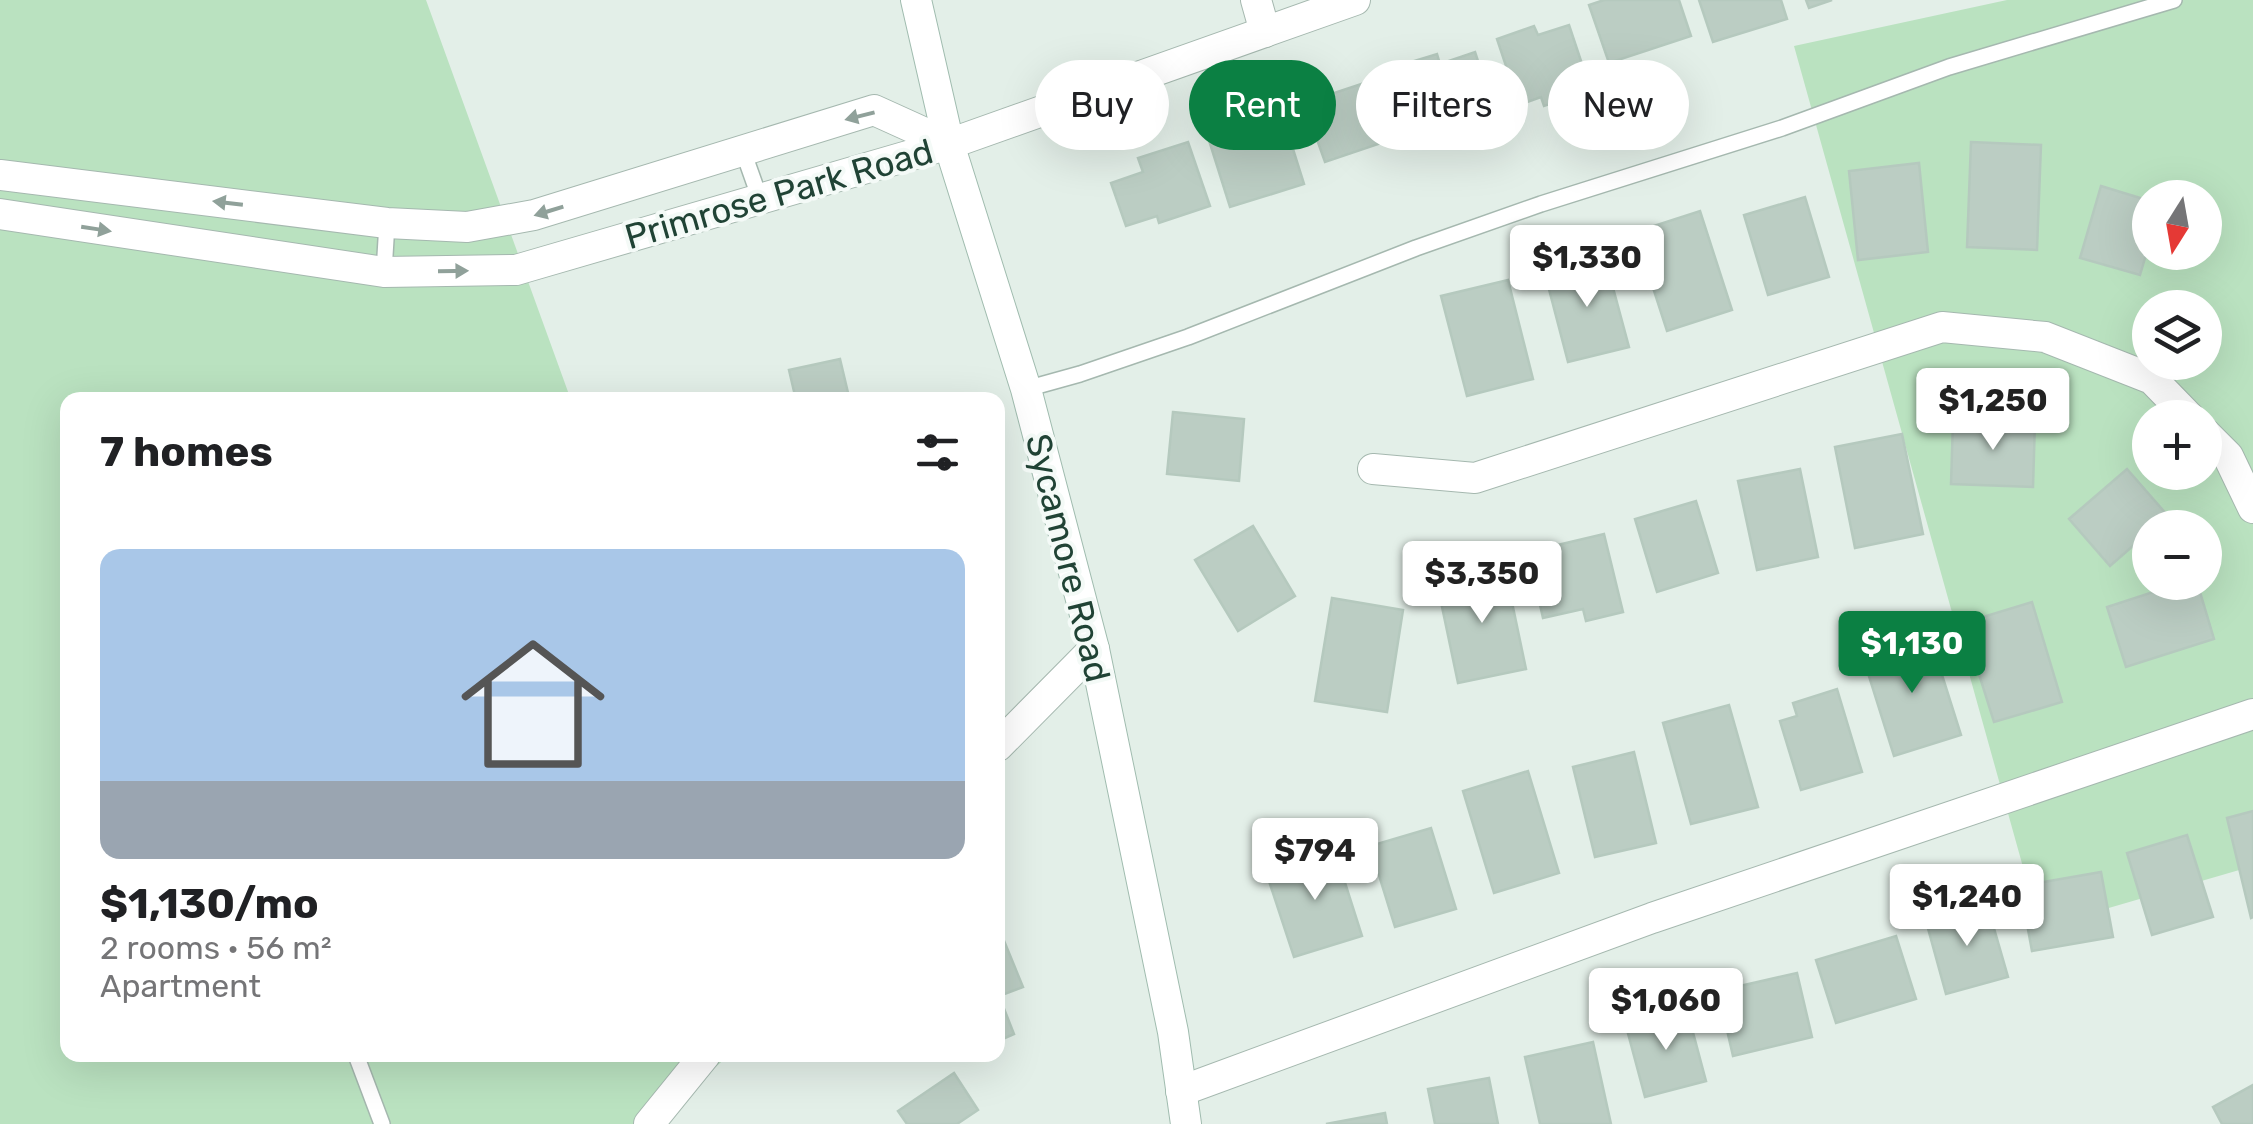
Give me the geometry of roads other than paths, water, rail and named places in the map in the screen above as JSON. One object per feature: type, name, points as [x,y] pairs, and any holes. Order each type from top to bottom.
[{"type":"street","name":"Sycamore Road","points":[[916,0],[950,144],[1026,388],[1094,650],[1173,1032],[1186,1124]]},
{"type":"street","points":[[1256,0],[1265,32]]},
{"type":"street","points":[[950,144],[1354,0]]},
{"type":"street","name":"Primrose Park Road","points":[[3,176],[387,223],[467,228],[534,215],[874,110],[950,144]]},
{"type":"street","name":"Primrose Park Road","points":[[1,214],[384,272],[516,270],[950,144]]},
{"type":"street","points":[[1373,469],[1475,478],[1942,327],[2045,337],[2152,380],[2172,400]]},
{"type":"street","points":[[2222,450],[2253,508]]},
{"type":"street","points":[[1005,739],[1094,650]]},
{"type":"street","points":[[1181,1091],[1652,918],[2253,714]]},
{"type":"street","points":[[649,1124],[699,1062]]},
{"type":"lane","points":[[1026,388],[1188,337],[1541,204],[1782,128],[1949,67],[2174,0]]},
{"type":"lane","points":[[743,151],[760,199]]},
{"type":"lane","points":[[1,214],[3,176]]},
{"type":"lane","points":[[384,272],[387,223]]},
{"type":"lane","points":[[359,1062],[382,1124]]}]
